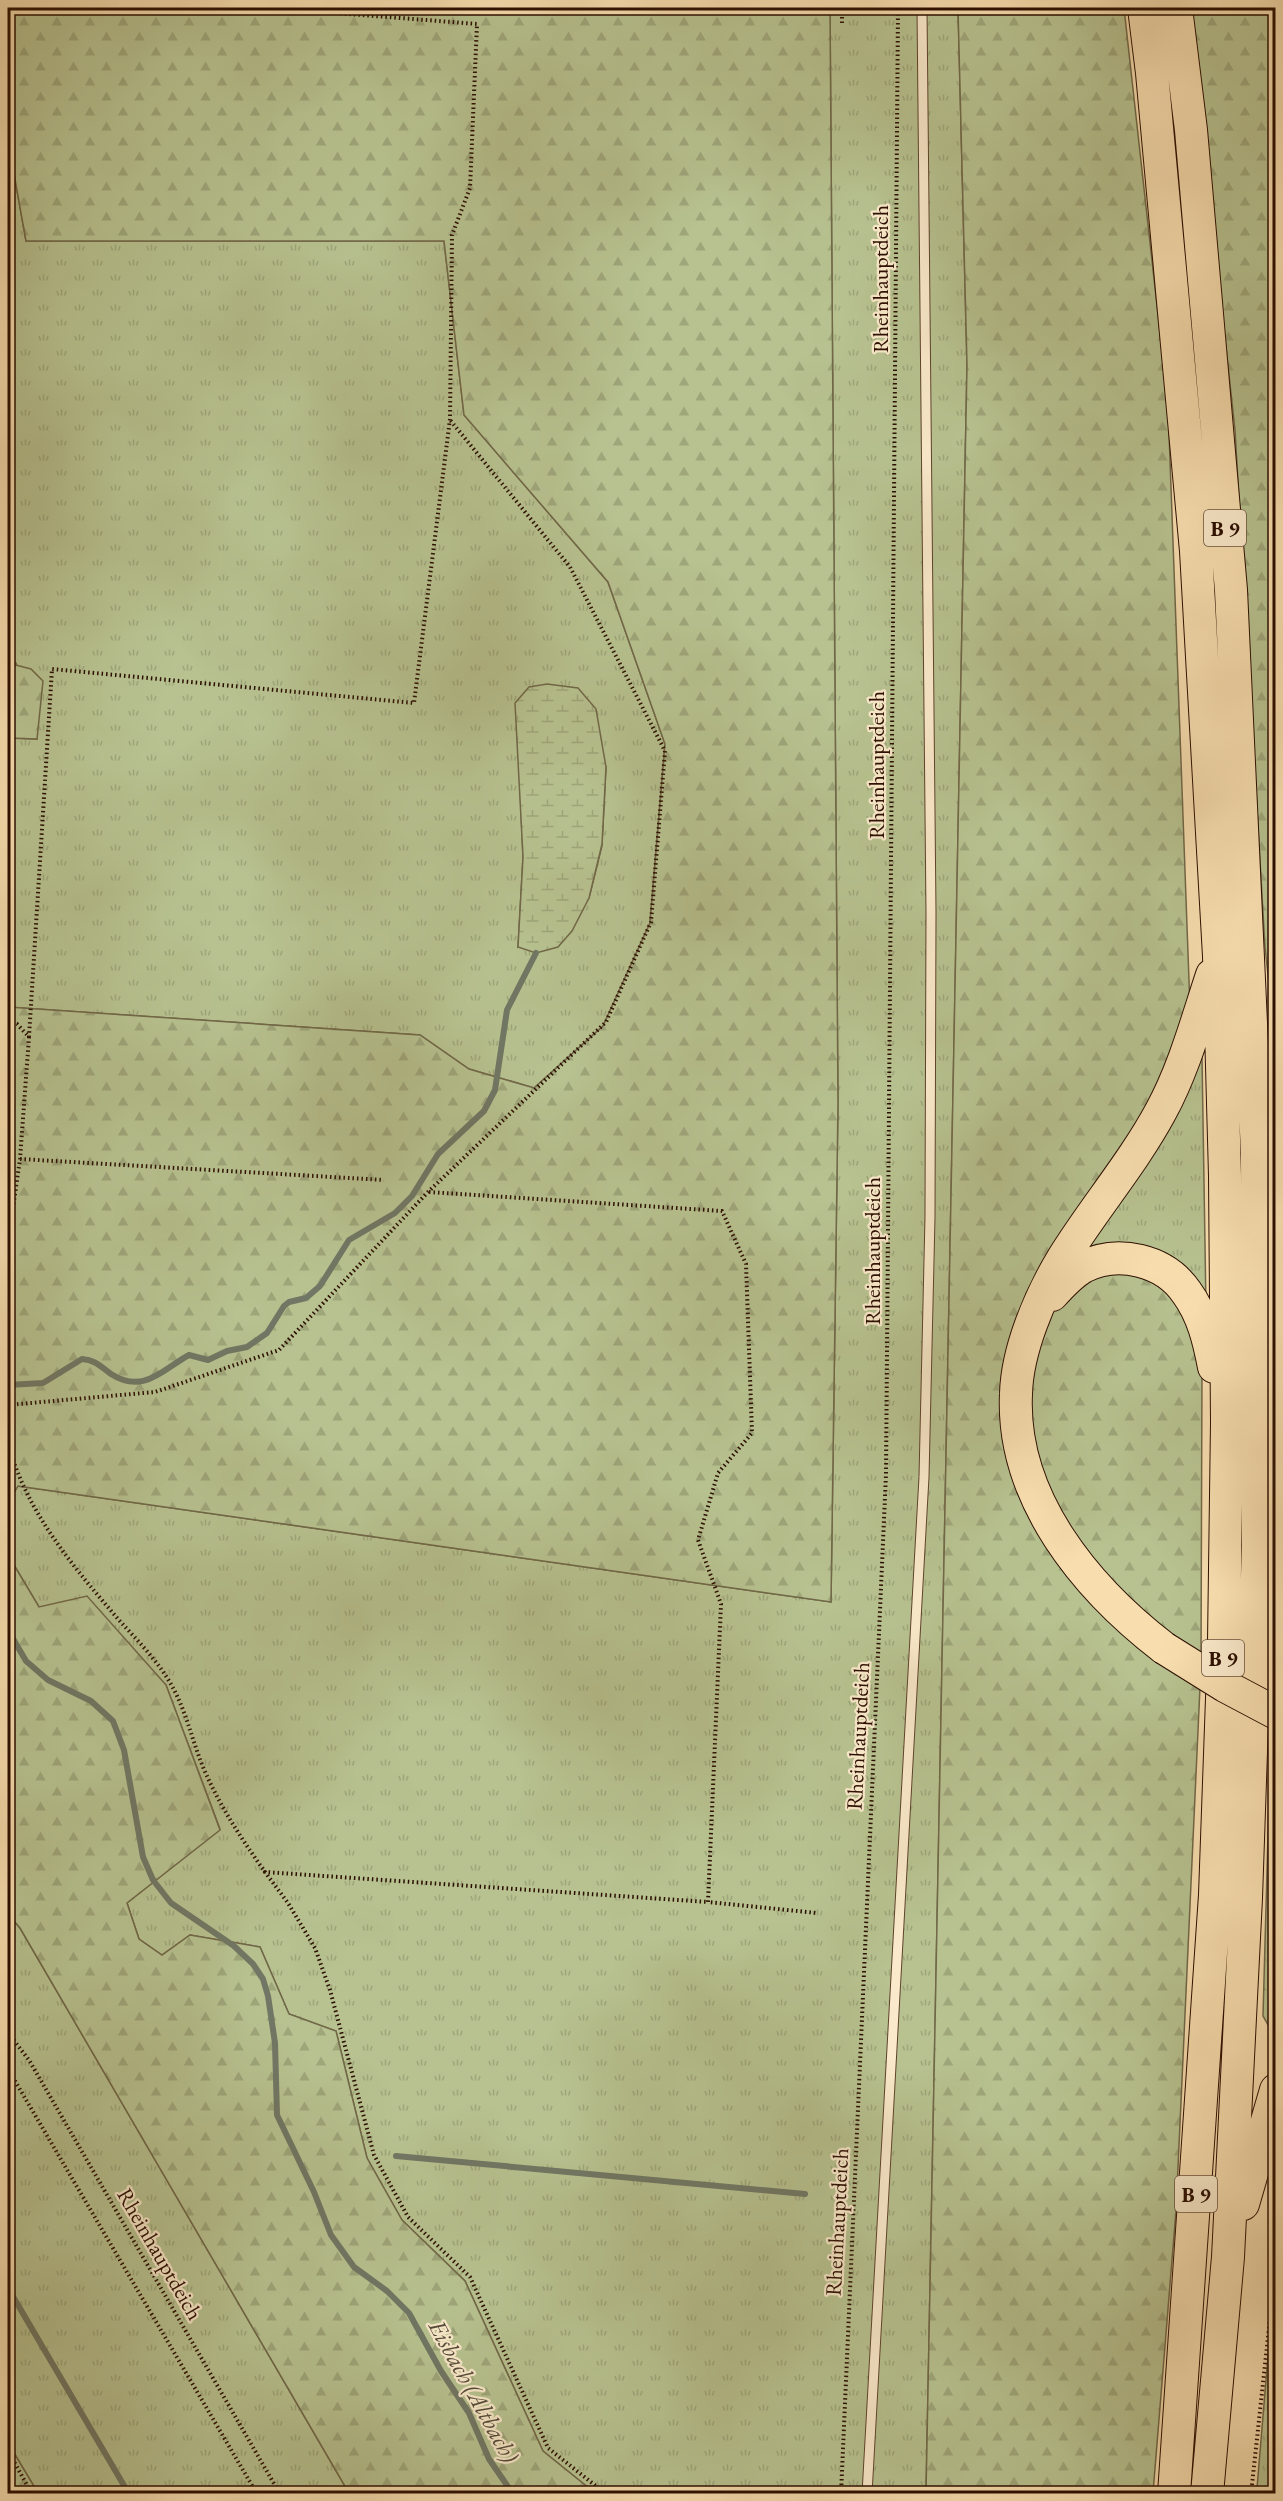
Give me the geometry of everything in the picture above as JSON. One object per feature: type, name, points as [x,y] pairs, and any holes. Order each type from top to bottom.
[{"type":"highway","name":"B 9","points":[[1144,8],[1196,551],[1219,956],[1225,1176],[1227,1422],[1224,1642],[1215,1894],[1174,2493]]},
{"type":"highway","name":"B 9","points":[[1176,8],[1191,130],[1231,590],[1255,1107],[1258,1345],[1256,1605],[1246,1898],[1228,2257],[1207,2493]]},
{"type":"highway","points":[[1219,956],[1168,1098],[1137,1152],[1063,1259],[1040,1306],[1022,1353],[1016,1392],[1017,1433],[1027,1472],[1048,1519],[1083,1570],[1114,1605],[1164,1648],[1225,1686],[1275,1713]]},
{"type":"highway","points":[[1040,1306],[1073,1274],[1095,1262],[1124,1258],[1159,1268],[1180,1284],[1198,1311],[1207,1335],[1227,1422]]},
{"type":"highway","points":[[1258,1345],[1275,1422]]},
{"type":"highway","points":[[1228,2257],[1275,2090]]},
{"type":"lane","points":[[867,2493],[925,1454],[930,1217],[931,913],[922,8]]},
{"type":"path","points":[[8,1321],[12,1215],[20,1159],[52,669],[414,703],[450,419],[452,235],[470,188],[477,24],[272,8]]},
{"type":"path","points":[[842,8],[842,24]]},
{"type":"path","name":"Rheinhauptdeich","points":[[841,2493],[886,1474],[898,8]]},
{"type":"path","points":[[8,1405],[155,1392],[279,1350],[428,1192],[606,1022],[651,922],[665,751],[570,567],[450,419]]},
{"type":"path","points":[[8,1021],[17,1024],[28,1037]]},
{"type":"path","points":[[20,1159],[384,1179]]},
{"type":"path","points":[[428,1192],[722,1211],[746,1264],[752,1433],[718,1473],[698,1540],[721,1604],[708,1902]]},
{"type":"path","points":[[8,1443],[28,1496],[50,1535],[172,1685],[222,1808],[302,1926],[318,1957],[330,1990],[374,2155],[408,2217],[470,2277],[548,2448],[606,2493]]},
{"type":"path","points":[[265,1872],[708,1902],[818,1913]]},
{"type":"path","name":"Rheinhauptdeich","points":[[8,2033],[28,2060],[280,2493]]},
{"type":"path","points":[[8,2069],[257,2493]]},
{"type":"path","points":[[1251,2493],[1275,2263]]},
{"type":"path","points":[[8,2451],[32,2493]]},
{"type":"green space","points":[[8,8],[830,8],[838,1103],[831,1602],[18,1486],[8,1503],[8,1007],[420,1035],[469,1069],[534,1088],[603,1026],[650,923],[665,744],[608,582],[464,415],[444,241],[26,241],[8,140]]},
{"type":"green space","points":[[830,8],[958,8],[967,365],[926,2493],[595,2493],[543,2451],[465,2281],[402,2220],[367,2158],[336,2031],[289,2014],[260,1947],[190,1935],[162,1955],[139,1939],[127,1903],[220,1829],[166,1685],[39,1607],[8,1555],[8,1503],[17,1486],[831,1602],[838,1103]]},
{"type":"green space","points":[[958,8],[1124,8],[1168,405],[1190,1008],[1166,1078],[1054,1254],[1016,1468],[1200,1687],[1176,2211],[1153,2493],[926,2494],[967,365]]},
{"type":"green space","points":[[1189,8],[1275,8],[1275,1039],[1265,947],[1235,430]]},
{"type":"green space","points":[[8,140],[26,241],[444,241],[464,415],[608,582],[665,744],[650,923],[603,1026],[534,1088],[469,1069],[420,1035],[8,1007],[8,738],[37,739],[16,663],[8,663]],"holes":[[[606,767],[602,846],[589,898],[518,947],[523,857],[520,788]]]},
{"type":"green space","points":[[8,663],[31,669],[43,681],[37,739],[8,738]]},
{"type":"green space","points":[[547,684],[578,688],[596,709],[606,767],[602,844],[589,898],[572,931],[558,947],[536,953],[518,947],[523,857],[515,703],[529,687]]},
{"type":"green space","points":[[1201,1054],[1202,1057],[1206,1307],[1080,1253]]},
{"type":"green space","points":[[1134,1270],[1179,1298],[1202,1369],[1201,1663],[1151,1627],[1055,1515],[1024,1405],[1048,1313],[1088,1277]]},
{"type":"green space","points":[[8,1555],[39,1607],[87,1596],[166,1685],[220,1830],[127,1903],[139,1939],[162,1955],[190,1935],[260,1947],[289,2014],[336,2031],[367,2158],[402,2220],[465,2281],[543,2451],[595,2493],[352,2494],[346,2488],[20,1928],[8,1914]]},
{"type":"green space","points":[[1275,1583],[1275,2030],[1271,2030],[1263,2016]]},
{"type":"green space","points":[[8,1914],[20,1928],[346,2488],[352,2493],[38,2493],[8,2443]]},
{"type":"green space","points":[[1275,2272],[1275,2493],[1256,2493],[1257,2488]]},
{"type":"green space","points":[[8,2443],[38,2493],[8,2493]]},
{"type":"waterway","points":[[8,1385],[43,1383],[82,1359],[95,1362],[123,1380],[143,1381],[162,1373],[189,1355],[208,1360],[227,1351],[247,1347],[267,1333],[284,1306],[289,1302],[306,1298],[320,1286],[349,1240],[395,1213],[412,1196],[438,1154],[484,1111],[495,1090],[507,1010],[536,953]]},
{"type":"waterway","name":"Eisbach (Altbach)","points":[[8,1630],[26,1661],[48,1680],[91,1701],[113,1721],[124,1750],[143,1857],[153,1880],[171,1903],[234,1946],[253,1964],[263,1979],[275,2043],[277,2115],[314,2192],[331,2235],[354,2267],[387,2291],[409,2313],[441,2371],[469,2413],[489,2459],[513,2494]]},
{"type":"waterway","points":[[396,2156],[805,2194]]},
{"type":"waterway","name":"Eisbach (Altbach)","points":[[8,2288],[129,2494]]}]
